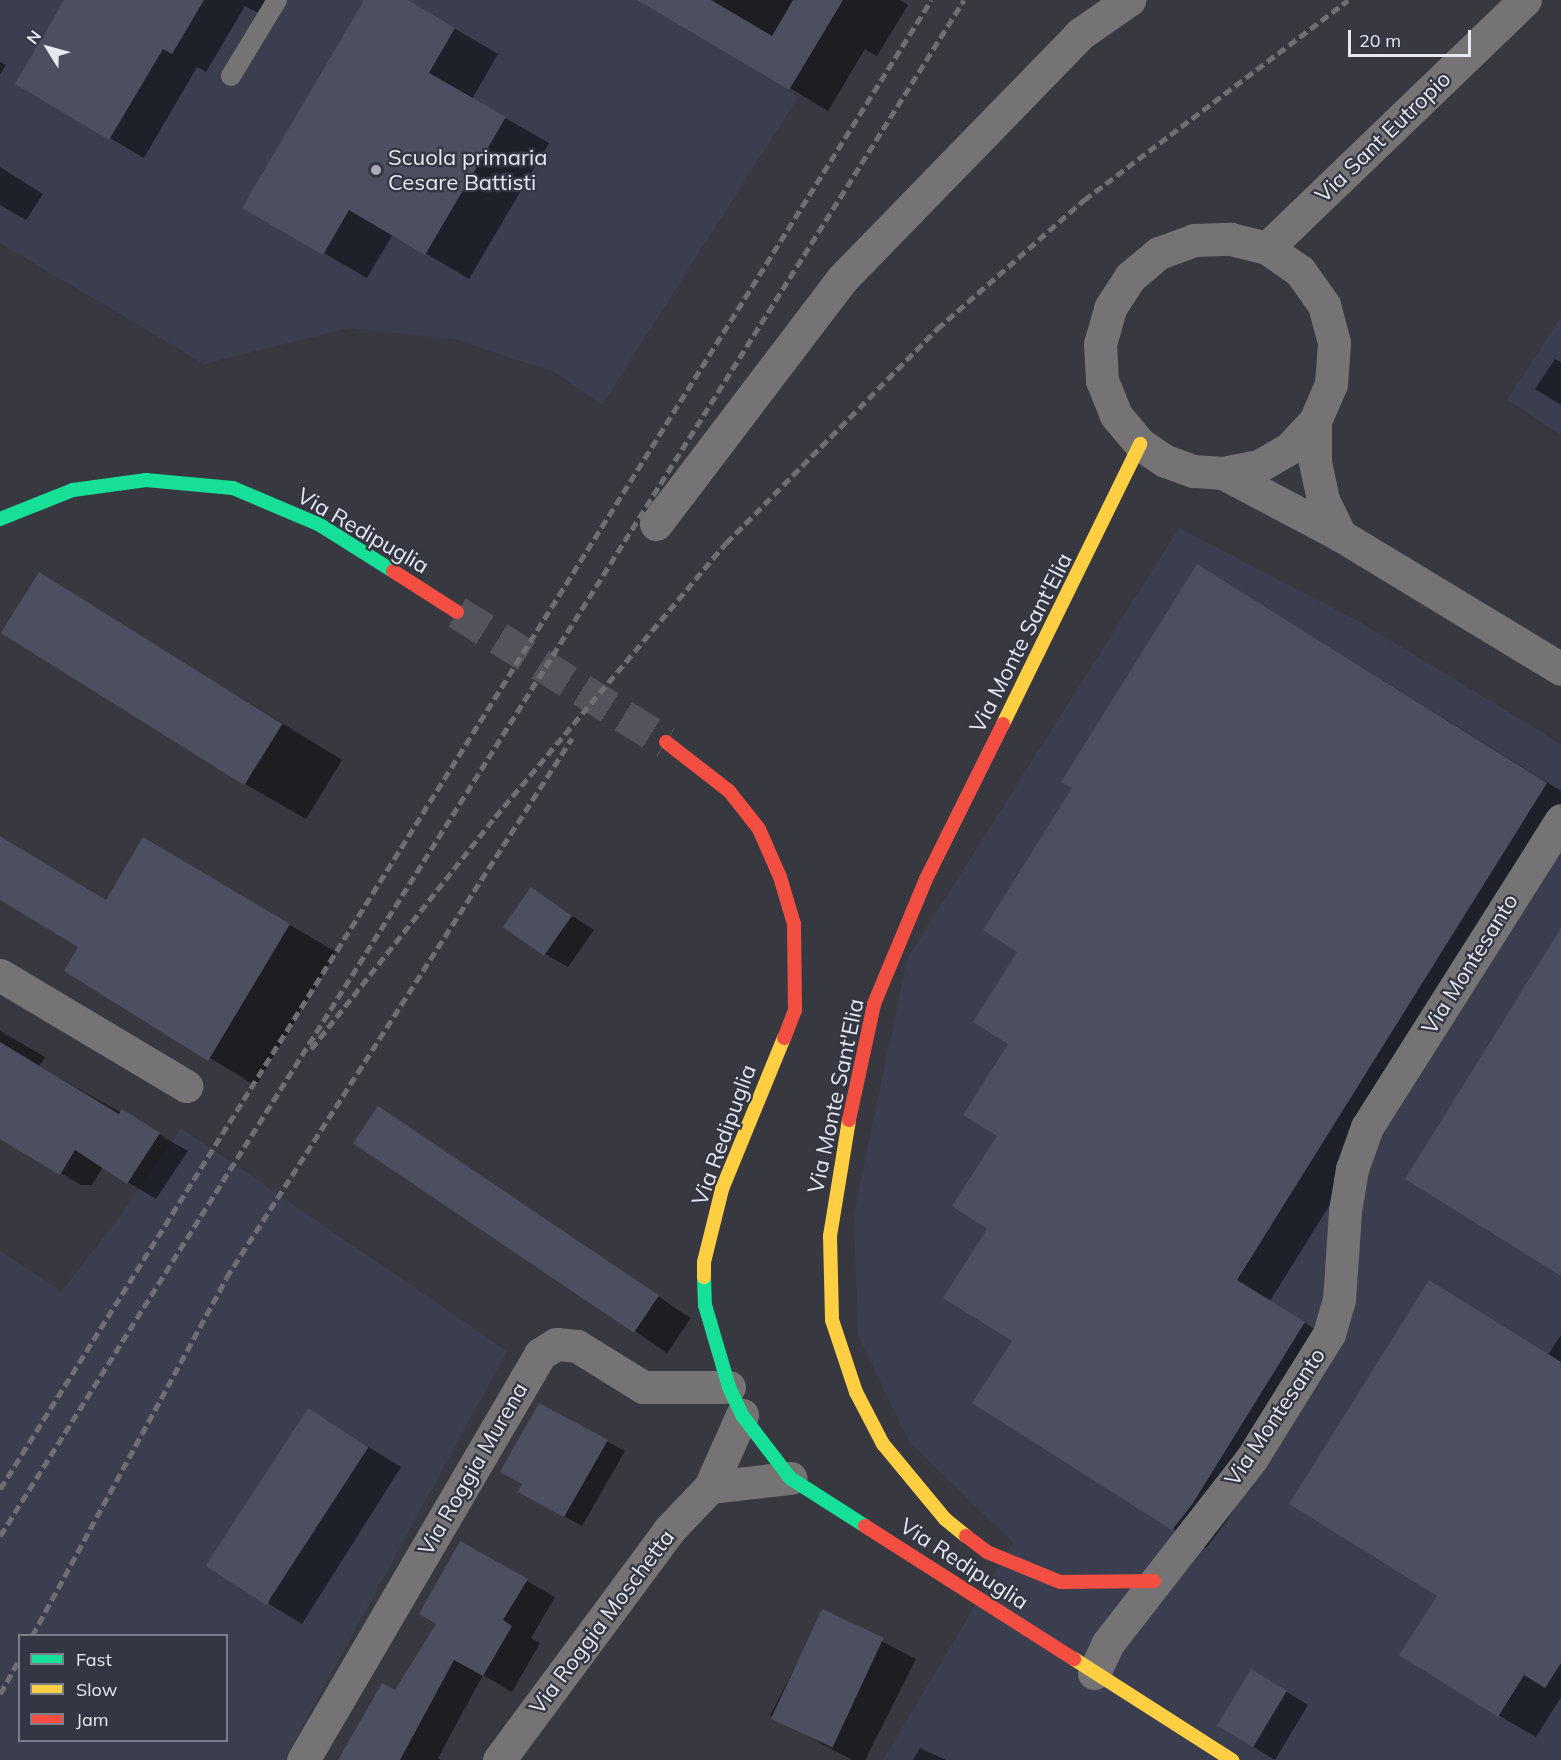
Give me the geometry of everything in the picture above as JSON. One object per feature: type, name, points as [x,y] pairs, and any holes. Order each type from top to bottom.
[{"type":"street","points":[[656,524],[842,279],[1080,34],[1129,0]]},
{"type":"street","name":"Via Sant Eutropio","points":[[1267,248],[1525,0]]},
{"type":"street","points":[[1231,238],[1267,248],[1300,271],[1324,304],[1334,344],[1331,384],[1315,421],[1290,448],[1259,466],[1223,473],[1193,471],[1165,461],[1140,444],[1116,415],[1102,381],[1100,344],[1110,308],[1130,277],[1159,254],[1194,240],[1231,238]]},
{"type":"street","points":[[1315,421],[1315,462],[1323,500],[1340,535]]},
{"type":"street","name":"Via Monte Sant'Elia","points":[[1140,444],[1116,499],[926,879],[874,1004],[845,1137],[830,1236],[836,1330],[856,1392],[883,1444],[945,1518],[987,1552],[1060,1582],[1154,1581]]},
{"type":"street","points":[[1223,473],[1340,535],[1561,669]]},
{"type":"street","name":"Via Redipuglia","points":[[0,519],[72,490],[146,480],[233,488],[320,525],[457,612]]},
{"type":"street","name":"Via Redipuglia","points":[[666,742],[729,790],[759,829],[780,877],[794,924],[795,1010],[722,1189],[704,1262],[705,1305],[735,1401],[790,1478],[1232,1760]]},
{"type":"street","name":"Via Montesanto","points":[[1094,1673],[1108,1643],[1252,1458],[1329,1334],[1339,1300],[1345,1211],[1352,1169],[1367,1127],[1561,820]]},
{"type":"street","points":[[0,975],[186,1086]]},
{"type":"street","name":"Via Roggia Murena","points":[[303,1760],[540,1354],[556,1344],[577,1346],[643,1387],[735,1401]]},
{"type":"street","name":"Via Roggia Moschetta","points":[[499,1760],[592,1639],[669,1530],[710,1487],[735,1401]]},
{"type":"street","points":[[710,1487],[790,1478]]},
{"type":"lane","points":[[231,76],[277,0]]},
{"type":"shaded area","name":"Scuola primaria Cesare Battisti","points":[[0,0],[641,0],[798,97],[602,405],[552,371],[454,339],[349,328],[204,364],[0,243]]},
{"type":"shaded area","points":[[1561,317],[1561,435],[1507,400]]},
{"type":"shaded area","points":[[1179,528],[1362,623],[1561,744],[1561,1760],[883,1760],[1013,1542],[909,1442],[858,1335],[854,1214],[907,959]]},
{"type":"shaded area","points":[[181,1128],[507,1351],[284,1760],[0,1760],[0,1251],[61,1292],[121,1215]]},
{"type":"building","points":[[64,0],[204,0],[172,54],[163,49],[109,140],[15,84]]},
{"type":"building","points":[[364,0],[408,0],[455,28],[429,73],[506,117],[425,255],[349,210],[323,255],[242,208]]},
{"type":"building","points":[[637,0],[711,0],[772,36],[793,0],[843,0],[789,90]]},
{"type":"building","points":[[1197,564],[1547,783],[1237,1280],[1305,1322],[1193,1503],[1172,1530],[972,1403],[1012,1341],[943,1298],[987,1229],[952,1206],[997,1136],[963,1115],[1008,1044],[973,1022],[1017,952],[983,930],[1072,788],[1061,782]]},
{"type":"building","points":[[39,572],[282,724],[244,785],[1,633]]},
{"type":"building","points":[[0,836],[106,900],[143,837],[290,924],[208,1061],[64,971],[78,947],[0,900]]},
{"type":"building","points":[[531,887],[572,916],[544,956],[503,927]]},
{"type":"building","points":[[1561,928],[1561,1276],[1405,1179]]},
{"type":"building","points":[[0,1042],[119,1114],[122,1109],[160,1133],[127,1184],[75,1150],[60,1175],[0,1139]]},
{"type":"building","points":[[378,1106],[659,1296],[634,1333],[353,1143]]},
{"type":"building","points":[[1429,1280],[1561,1362],[1561,1663],[1545,1688],[1524,1675],[1498,1717],[1399,1655],[1437,1596],[1289,1504]]},
{"type":"building","points":[[539,1403],[608,1440],[564,1517],[518,1492],[522,1484],[500,1472]]},
{"type":"building","points":[[308,1408],[368,1447],[266,1605],[206,1566]]},
{"type":"building","points":[[460,1541],[528,1579],[503,1620],[512,1626],[483,1676],[454,1660],[400,1760],[338,1760],[382,1683],[395,1690],[436,1624],[419,1614]]},
{"type":"building","points":[[822,1609],[884,1638],[832,1747],[771,1719]]},
{"type":"building","points":[[1251,1669],[1287,1691],[1253,1747],[1217,1726]]},
{"type":"tunnel","points":[[457,612],[666,742]]},
{"type":"railway","points":[[0,1489],[931,0]]},
{"type":"railway","points":[[0,1536],[964,0]]},
{"type":"railway","points":[[311,1049],[495,817],[726,543],[937,329],[1084,200],[1348,0]]},
{"type":"railway","points":[[33,1634],[226,1278],[572,738]]},
{"type":"railway","points":[[0,1694],[18,1662]]},
{"type":"traffic: fast","points":[[0,519],[73,490],[146,480],[233,488],[320,525],[393,571]]},
{"type":"traffic: fast","points":[[704,1277],[705,1305],[729,1387],[742,1415],[790,1478],[865,1526]]},
{"type":"traffic: slow","points":[[1003,724],[1140,444]]},
{"type":"traffic: slow","points":[[704,1277],[704,1262],[722,1189],[784,1038]]},
{"type":"traffic: slow","points":[[849,1120],[830,1236],[832,1320],[856,1392],[883,1444],[945,1519],[966,1536]]},
{"type":"traffic: slow","points":[[1074,1659],[1232,1760]]},
{"type":"traffic: jam","points":[[393,571],[457,612]]},
{"type":"traffic: jam","points":[[849,1120],[874,1004],[926,879],[1003,724]]},
{"type":"traffic: jam","points":[[666,742],[729,791],[759,829],[780,877],[794,924],[795,1010],[784,1038]]},
{"type":"traffic: jam","points":[[865,1526],[1074,1659]]},
{"type":"traffic: jam","points":[[966,1536],[987,1552],[1060,1582],[1154,1581]]},
{"type":"place","name":"Scuola primaria Cesare Battisti","points":[[376,170]]}]
